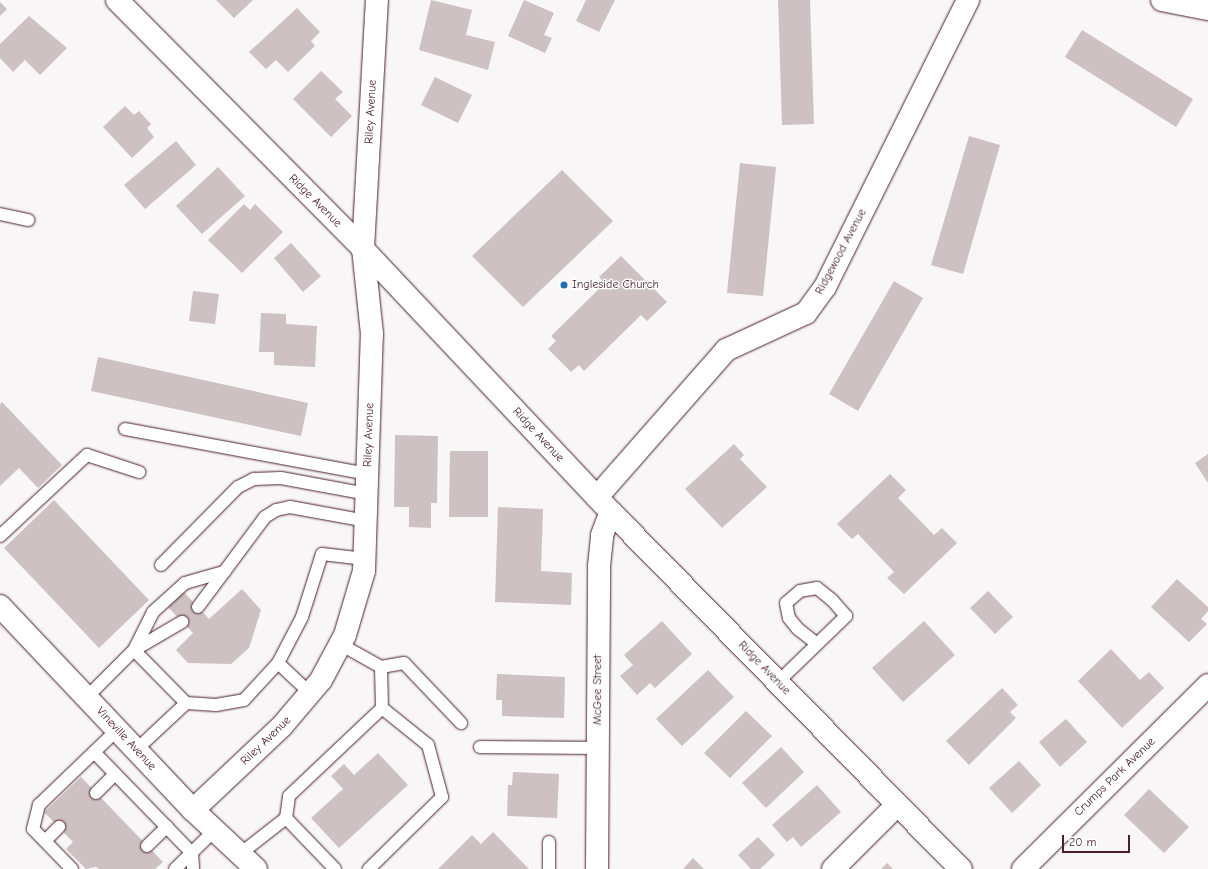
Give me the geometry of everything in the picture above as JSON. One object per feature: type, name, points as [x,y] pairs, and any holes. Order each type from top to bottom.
[{"type":"street","name":"Ridge Avenue","points":[[117,0],[363,250],[604,504],[961,869]]},
{"type":"street","name":"Riley Avenue","points":[[193,810],[282,726],[311,694],[321,680],[346,635],[364,571],[372,334],[363,250],[377,0]]},
{"type":"street","name":"Ridgewood Avenue","points":[[604,504],[726,350],[806,313],[825,287],[968,0]]},
{"type":"street","points":[[1162,0],[1208,9]]},
{"type":"street","name":"McGee Street","points":[[596,869],[599,566],[604,504]]},
{"type":"street","name":"Vineville Avenue","points":[[0,606],[193,810],[248,862]]},
{"type":"street","name":"Crumps Park Avenue","points":[[1023,869],[1208,685]]},
{"type":"street","points":[[833,869],[898,805]]},
{"type":"lane","points":[[0,214],[28,220]]},
{"type":"lane","points":[[126,429],[368,484]]},
{"type":"lane","points":[[0,536],[87,455],[139,472]]},
{"type":"lane","points":[[161,565],[238,487],[254,480],[281,478],[368,484]]},
{"type":"lane","points":[[198,607],[265,517],[276,510],[290,508],[366,522]]},
{"type":"lane","points":[[134,650],[186,703],[216,705],[244,700],[278,663],[302,617],[322,554],[365,558]]},
{"type":"lane","points":[[134,650],[153,612],[185,583],[224,572]]},
{"type":"lane","points":[[778,682],[816,643],[846,616],[832,600],[817,588],[800,591],[786,603],[789,618],[798,629],[816,643]]},
{"type":"lane","points":[[86,697],[134,650],[182,622]]},
{"type":"lane","points":[[340,644],[381,667],[404,662],[461,723]]},
{"type":"lane","points":[[278,663],[311,694]]},
{"type":"lane","points":[[248,862],[286,818],[289,796],[382,708],[381,667]]},
{"type":"lane","points":[[136,750],[186,703]]},
{"type":"lane","points":[[369,869],[442,797],[428,745],[382,708]]},
{"type":"lane","points":[[72,869],[33,829],[39,805],[118,729]]},
{"type":"lane","points":[[480,746],[598,748]]},
{"type":"lane","points":[[94,752],[192,853],[193,869]]},
{"type":"lane","points":[[96,793],[115,774]]},
{"type":"lane","points":[[286,818],[335,869]]},
{"type":"lane","points":[[45,841],[59,828]]},
{"type":"lane","points":[[146,846],[167,828]]},
{"type":"lane","points":[[175,869],[215,830]]},
{"type":"lane","points":[[549,842],[549,869]]},
{"type":"building","points":[[216,0],[253,0],[234,18]]},
{"type":"building","points":[[431,0],[472,10],[466,35],[495,42],[488,70],[419,50]]},
{"type":"building","points":[[524,0],[554,13],[544,35],[552,38],[545,53],[508,36]]},
{"type":"building","points":[[586,0],[615,0],[599,32],[576,21]]},
{"type":"building","points":[[778,0],[810,0],[814,124],[782,125]]},
{"type":"building","points":[[0,2],[7,9],[0,16]]},
{"type":"building","points":[[297,8],[320,32],[311,41],[315,46],[288,72],[276,60],[266,69],[249,52]]},
{"type":"building","points":[[29,16],[67,48],[40,75],[25,60],[13,72],[0,58],[0,44]]},
{"type":"building","points":[[1082,30],[1193,99],[1176,127],[1065,57]]},
{"type":"building","points":[[321,71],[343,92],[335,99],[352,116],[331,137],[293,99]]},
{"type":"building","points":[[435,77],[472,95],[458,123],[421,105]]},
{"type":"building","points":[[125,106],[134,115],[139,111],[151,124],[147,128],[154,137],[132,158],[103,127]]},
{"type":"building","points":[[969,136],[1000,145],[963,274],[931,265]]},
{"type":"building","points":[[176,141],[196,165],[145,209],[124,185]]},
{"type":"building","points":[[740,163],[776,167],[763,296],[727,293]]},
{"type":"building","points":[[218,167],[245,196],[202,234],[176,206]]},
{"type":"building","points":[[562,170],[613,221],[523,307],[472,256]]},
{"type":"building","points":[[244,204],[250,210],[255,204],[283,232],[242,273],[208,240]]},
{"type":"building","points":[[291,243],[321,276],[303,292],[274,258]]},
{"type":"building","points":[[621,256],[667,302],[647,321],[641,315],[584,371],[579,365],[571,372],[548,349],[556,341],[551,336],[605,283],[599,277]]},
{"type":"building","points":[[894,281],[923,298],[858,411],[829,394]]},
{"type":"building","points":[[193,291],[219,294],[215,324],[189,321]]},
{"type":"building","points":[[261,313],[286,314],[286,324],[317,326],[315,367],[274,365],[274,352],[259,352]]},
{"type":"building","points":[[98,357],[308,403],[301,436],[91,391]]},
{"type":"building","points":[[2,402],[62,465],[38,488],[19,468],[0,486],[0,404]]},
{"type":"building","points":[[395,435],[438,436],[437,503],[431,503],[431,528],[409,527],[409,507],[394,507]]},
{"type":"building","points":[[734,444],[744,455],[740,459],[767,487],[722,528],[685,489]]},
{"type":"building","points":[[450,451],[488,451],[488,517],[449,517]]},
{"type":"building","points":[[1208,454],[1208,483],[1195,463]]},
{"type":"building","points":[[890,474],[906,490],[898,498],[934,535],[942,528],[957,543],[904,594],[887,578],[894,572],[858,534],[852,539],[837,524]]},
{"type":"building","points":[[54,500],[149,600],[99,648],[4,548]]},
{"type":"building","points":[[498,507],[543,509],[541,571],[572,573],[571,605],[495,602]]},
{"type":"building","points":[[1177,579],[1208,607],[1208,611],[1201,619],[1207,624],[1189,642],[1151,607]]},
{"type":"building","points":[[181,589],[209,619],[242,589],[261,610],[249,648],[231,664],[188,663],[176,650],[193,633],[165,604]]},
{"type":"building","points":[[988,591],[1013,617],[995,634],[970,608]]},
{"type":"building","points":[[662,621],[692,654],[655,688],[650,683],[637,695],[620,676],[633,665],[624,655]]},
{"type":"building","points":[[924,621],[955,655],[903,702],[872,668]]},
{"type":"building","points":[[1111,649],[1140,680],[1149,672],[1164,688],[1122,728],[1078,681]]},
{"type":"building","points":[[708,670],[734,697],[682,746],[656,719]]},
{"type":"building","points":[[497,674],[565,677],[564,718],[502,716],[502,700],[496,700]]},
{"type":"building","points":[[1002,688],[1018,705],[1010,712],[1016,718],[969,765],[946,741]]},
{"type":"building","points":[[746,711],[772,736],[730,778],[704,753]]},
{"type":"building","points":[[1066,719],[1087,742],[1060,767],[1039,742]]},
{"type":"building","points":[[781,747],[804,772],[766,808],[742,783]]},
{"type":"building","points":[[378,753],[408,785],[339,848],[311,818],[343,789],[331,776],[344,764],[354,775]]},
{"type":"building","points":[[1019,761],[1041,785],[1012,813],[989,788]]},
{"type":"building","points":[[513,772],[559,774],[557,818],[507,816],[508,785],[512,785]]},
{"type":"building","points":[[81,777],[163,862],[155,869],[99,869],[96,867],[86,869],[66,849],[73,842],[44,812]]},
{"type":"building","points":[[817,785],[841,812],[801,847],[793,837],[787,842],[772,825]]},
{"type":"building","points":[[1149,789],[1189,827],[1164,853],[1124,815]]},
{"type":"building","points":[[493,832],[529,869],[438,869],[472,835],[481,844]]},
{"type":"building","points":[[758,837],[775,855],[760,869],[751,869],[738,855]]},
{"type":"building","points":[[693,858],[704,869],[683,869]]},
{"type":"building","points":[[887,863],[893,869],[881,869]]},
{"type":"place","name":"Ingleside Church","points":[[564,285]]}]
